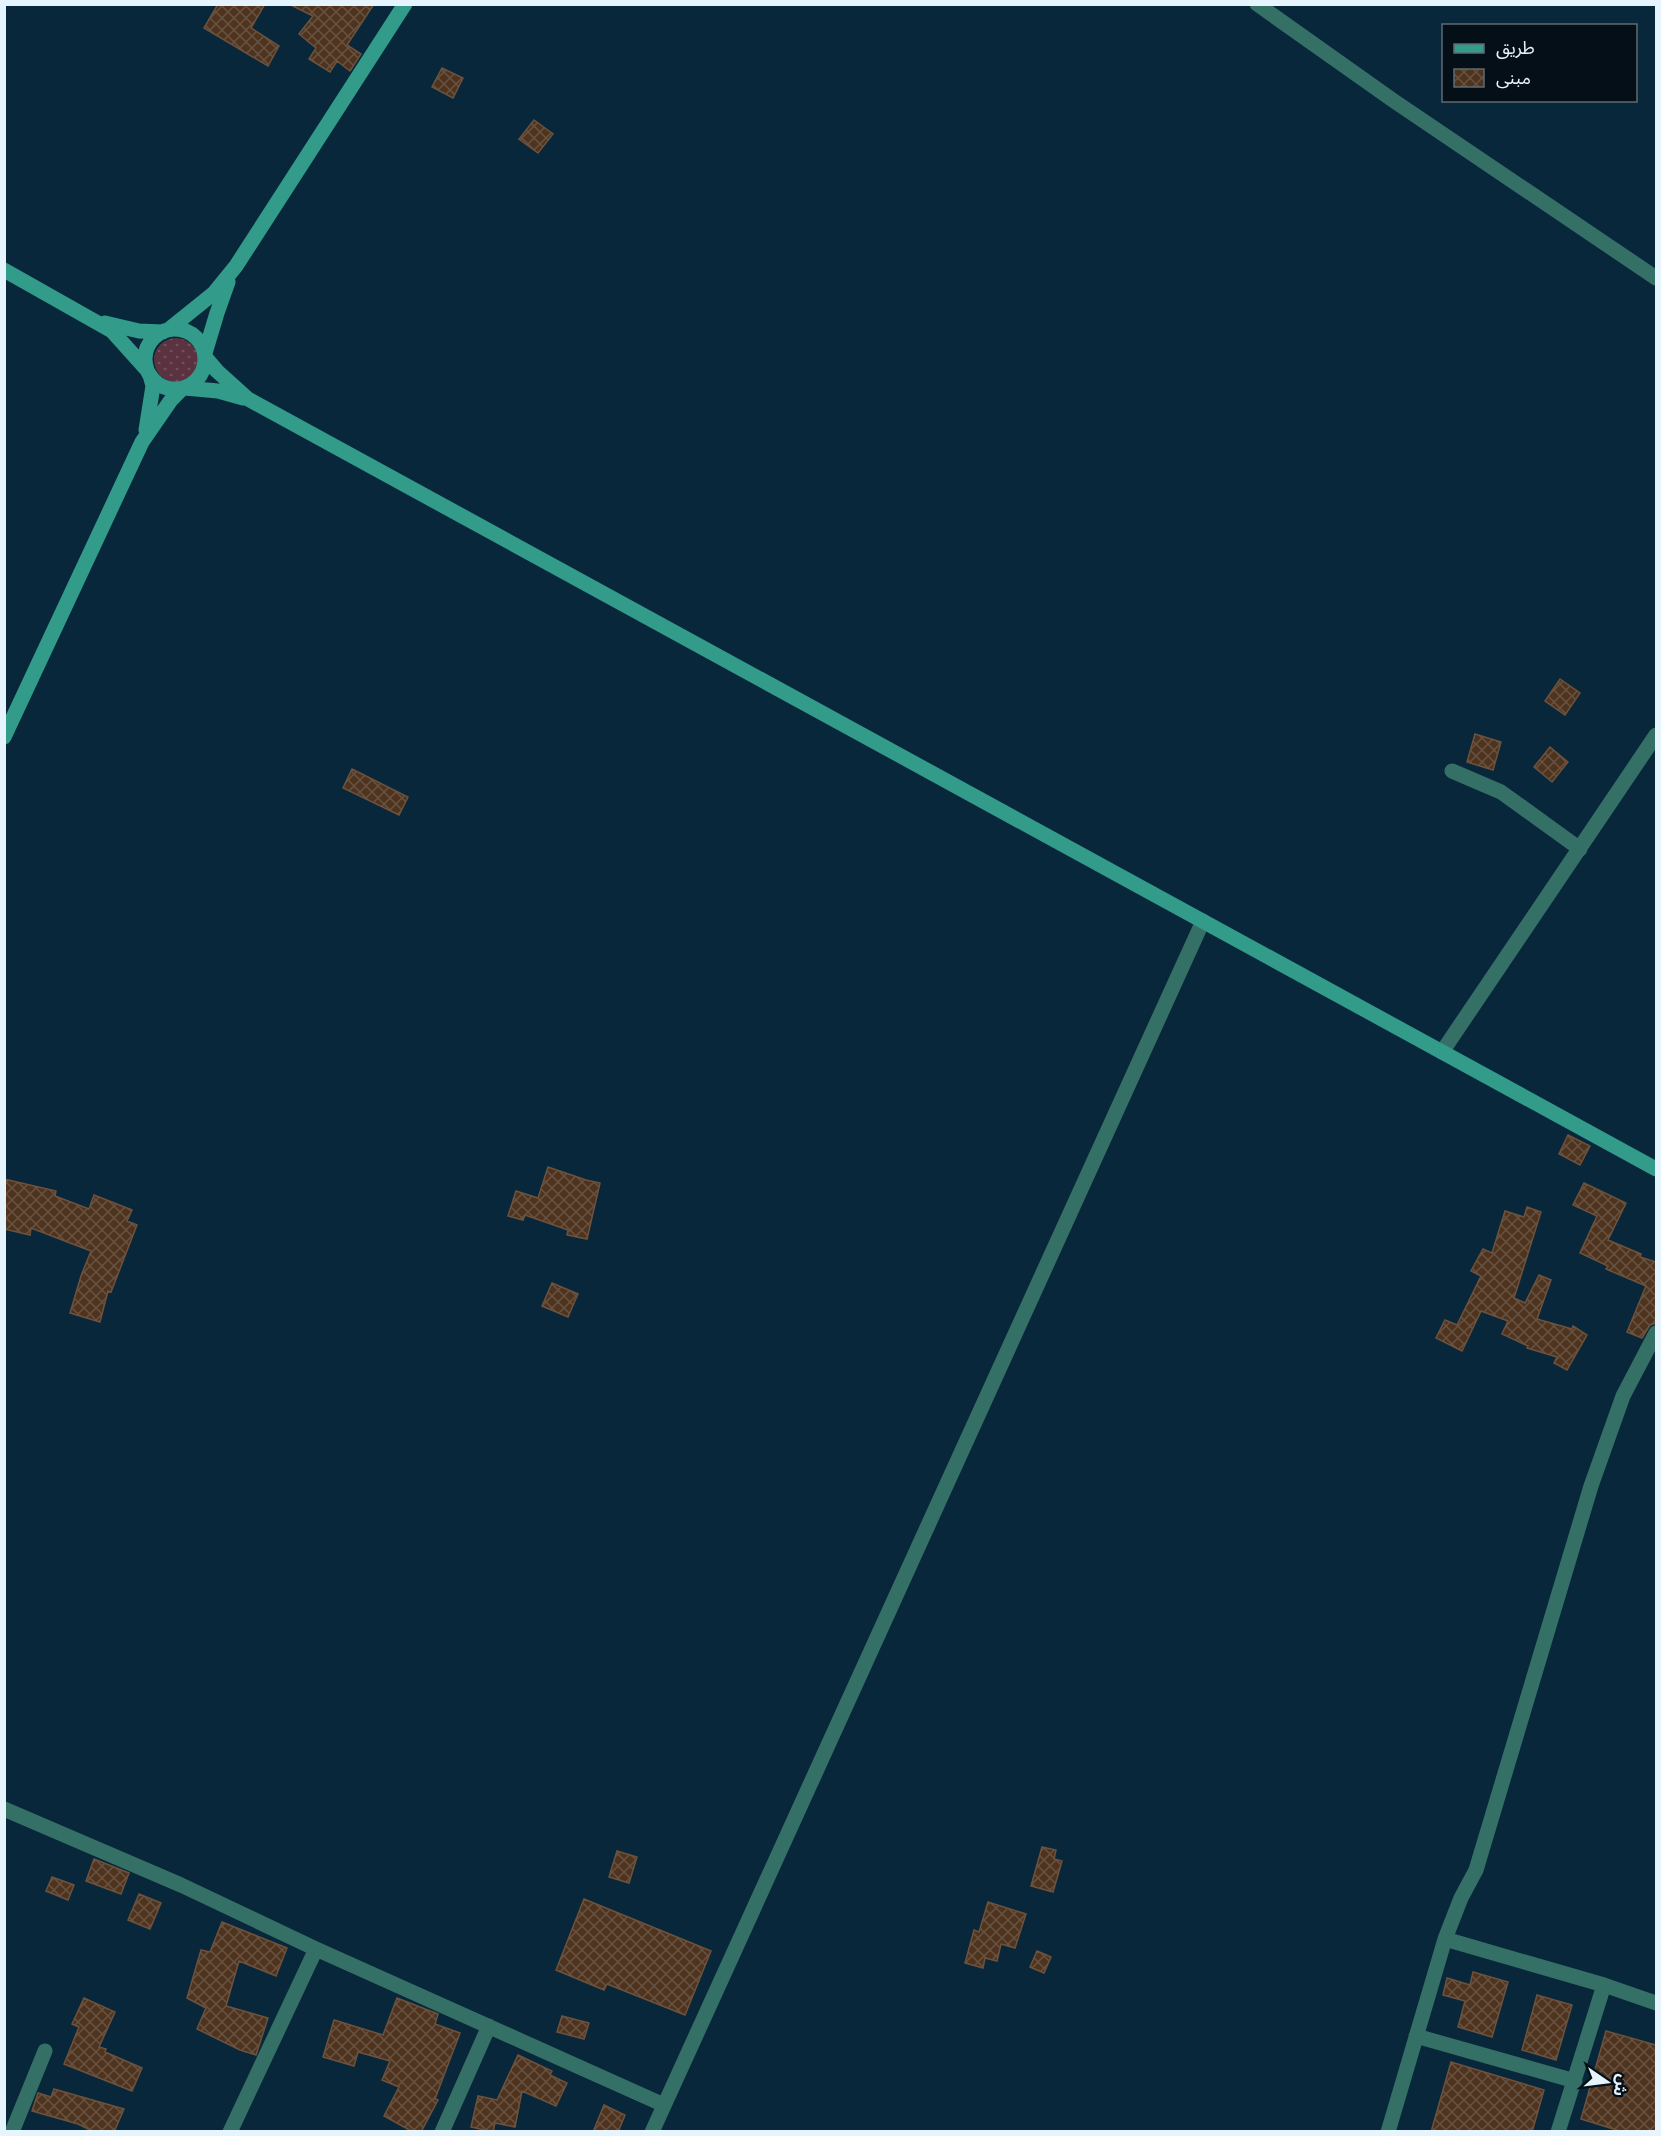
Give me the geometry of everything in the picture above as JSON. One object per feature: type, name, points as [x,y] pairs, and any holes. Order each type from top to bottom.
[{"type":"main road","points":[[4,737],[142,442],[171,400],[201,376],[222,297],[237,266],[405,4]]},
{"type":"main road","points":[[142,442],[152,405],[153,386],[148,373],[146,353],[150,344],[214,293],[237,266]]},
{"type":"main road","points":[[4,270],[112,330],[148,373],[164,387],[218,391],[248,399]]},
{"type":"main road","points":[[99,322],[139,331],[176,329],[191,333],[202,345],[205,355],[217,371],[248,399],[1656,1169]]},
{"type":"street","points":[[1257,4],[1656,279]]},
{"type":"street","points":[[1442,1052],[1656,735]]},
{"type":"street","points":[[1452,771],[1501,792],[1580,849]]},
{"type":"street","points":[[652,2132],[1203,921]]},
{"type":"street","points":[[1388,2132],[1445,1939],[1461,1898],[1476,1870],[1591,1486],[1632,1377],[1656,1332]]},
{"type":"street","points":[[4,1809],[181,1886],[664,2105]]},
{"type":"street","points":[[1445,1939],[1656,2003]]},
{"type":"street","points":[[230,2132],[316,1949]]},
{"type":"street","points":[[1558,2132],[1604,1986]]},
{"type":"street","points":[[442,2132],[489,2026]]},
{"type":"street","points":[[1416,2036],[1575,2081]]},
{"type":"street","points":[[12,2132],[45,2050]]},
{"type":"shaded area","points":[[176,338],[191,345],[198,360],[191,375],[176,382],[161,375],[154,360],[161,345]]},
{"type":"building","points":[[218,4],[265,4],[251,28],[279,46],[268,66],[204,28]]},
{"type":"building","points":[[289,4],[374,4],[347,45],[361,54],[350,71],[337,61],[330,72],[309,59],[316,48],[299,34],[313,16]]},
{"type":"building","points":[[442,68],[463,78],[453,98],[432,87]]},
{"type":"building","points":[[534,120],[553,134],[538,153],[519,139]]},
{"type":"building","points":[[1560,679],[1580,693],[1565,715],[1545,701]]},
{"type":"building","points":[[1475,734],[1501,742],[1493,770],[1467,762]]},
{"type":"building","points":[[1550,747],[1568,762],[1552,782],[1534,767]]},
{"type":"building","points":[[352,769],[408,797],[399,815],[343,788]]},
{"type":"building","points":[[1568,1135],[1590,1146],[1580,1165],[1559,1154]]},
{"type":"building","points":[[548,1167],[600,1183],[587,1239],[567,1235],[568,1230],[525,1215],[523,1220],[508,1216],[516,1191],[538,1198]]},
{"type":"building","points":[[4,1179],[56,1191],[55,1196],[89,1209],[94,1195],[132,1210],[127,1221],[137,1225],[111,1292],[108,1291],[100,1322],[70,1313],[91,1251],[31,1228],[30,1235],[4,1229]]},
{"type":"building","points":[[1584,1183],[1626,1203],[1608,1240],[1641,1254],[1640,1257],[1656,1262],[1656,1323],[1650,1325],[1642,1338],[1627,1332],[1646,1286],[1606,1269],[1608,1266],[1580,1253],[1597,1216],[1573,1205]]},
{"type":"building","points":[[1527,1207],[1541,1212],[1514,1298],[1525,1303],[1539,1275],[1551,1280],[1537,1319],[1572,1329],[1573,1326],[1587,1335],[1567,1370],[1554,1363],[1557,1357],[1527,1348],[1528,1346],[1502,1334],[1508,1321],[1481,1311],[1462,1351],[1436,1338],[1445,1320],[1457,1325],[1481,1276],[1471,1271],[1483,1249],[1492,1253],[1505,1211],[1524,1217]]},
{"type":"building","points":[[552,1283],[578,1294],[568,1317],[542,1306]]},
{"type":"building","points":[[1042,1847],[1056,1850],[1054,1859],[1062,1861],[1053,1892],[1031,1886]]},
{"type":"building","points":[[617,1851],[637,1857],[629,1883],[609,1877]]},
{"type":"building","points":[[94,1859],[129,1873],[121,1894],[86,1881]]},
{"type":"building","points":[[52,1877],[74,1885],[68,1900],[46,1891]]},
{"type":"building","points":[[139,1894],[161,1903],[150,1929],[128,1920]]},
{"type":"building","points":[[584,1899],[711,1951],[685,2015],[607,1984],[604,1990],[556,1970]]},
{"type":"building","points":[[988,1902],[1026,1914],[1015,1948],[1001,1944],[997,1961],[985,1958],[983,1968],[965,1963],[974,1930],[979,1932]]},
{"type":"building","points":[[222,1922],[287,1948],[276,1976],[239,1961],[226,2006],[268,2018],[256,2055],[240,2050],[197,2029],[206,2008],[187,1998],[201,1950],[210,1952]]},
{"type":"building","points":[[1037,1951],[1051,1957],[1044,1973],[1030,1967]]},
{"type":"building","points":[[1473,1972],[1508,1982],[1492,2037],[1458,2027],[1465,2001],[1443,1995],[1447,1978],[1470,1985]]},
{"type":"building","points":[[1537,1995],[1572,2005],[1556,2060],[1522,2050]]},
{"type":"building","points":[[84,1998],[115,2012],[99,2047],[106,2049],[105,2052],[142,2068],[132,2091],[64,2064],[79,2027],[72,2024]]},
{"type":"building","points":[[397,1998],[438,2014],[435,2024],[460,2033],[435,2099],[438,2100],[421,2132],[413,2132],[384,2116],[399,2087],[382,2080],[390,2061],[358,2052],[354,2066],[323,2057],[334,2020],[383,2035]]},
{"type":"building","points":[[562,2016],[589,2023],[584,2039],[557,2032]]},
{"type":"building","points":[[1606,2031],[1656,2045],[1656,2132],[1623,2132],[1581,2119]]},
{"type":"building","points":[[518,2055],[552,2071],[550,2075],[567,2083],[556,2106],[522,2091],[515,2127],[495,2123],[493,2132],[471,2127],[478,2096],[497,2100]]},
{"type":"building","points":[[1451,2062],[1544,2090],[1532,2132],[1431,2132]]},
{"type":"building","points":[[54,2089],[124,2109],[114,2132],[94,2132],[78,2124],[32,2111],[38,2093],[51,2097]]},
{"type":"building","points":[[604,2105],[625,2115],[618,2132],[593,2132]]}]
